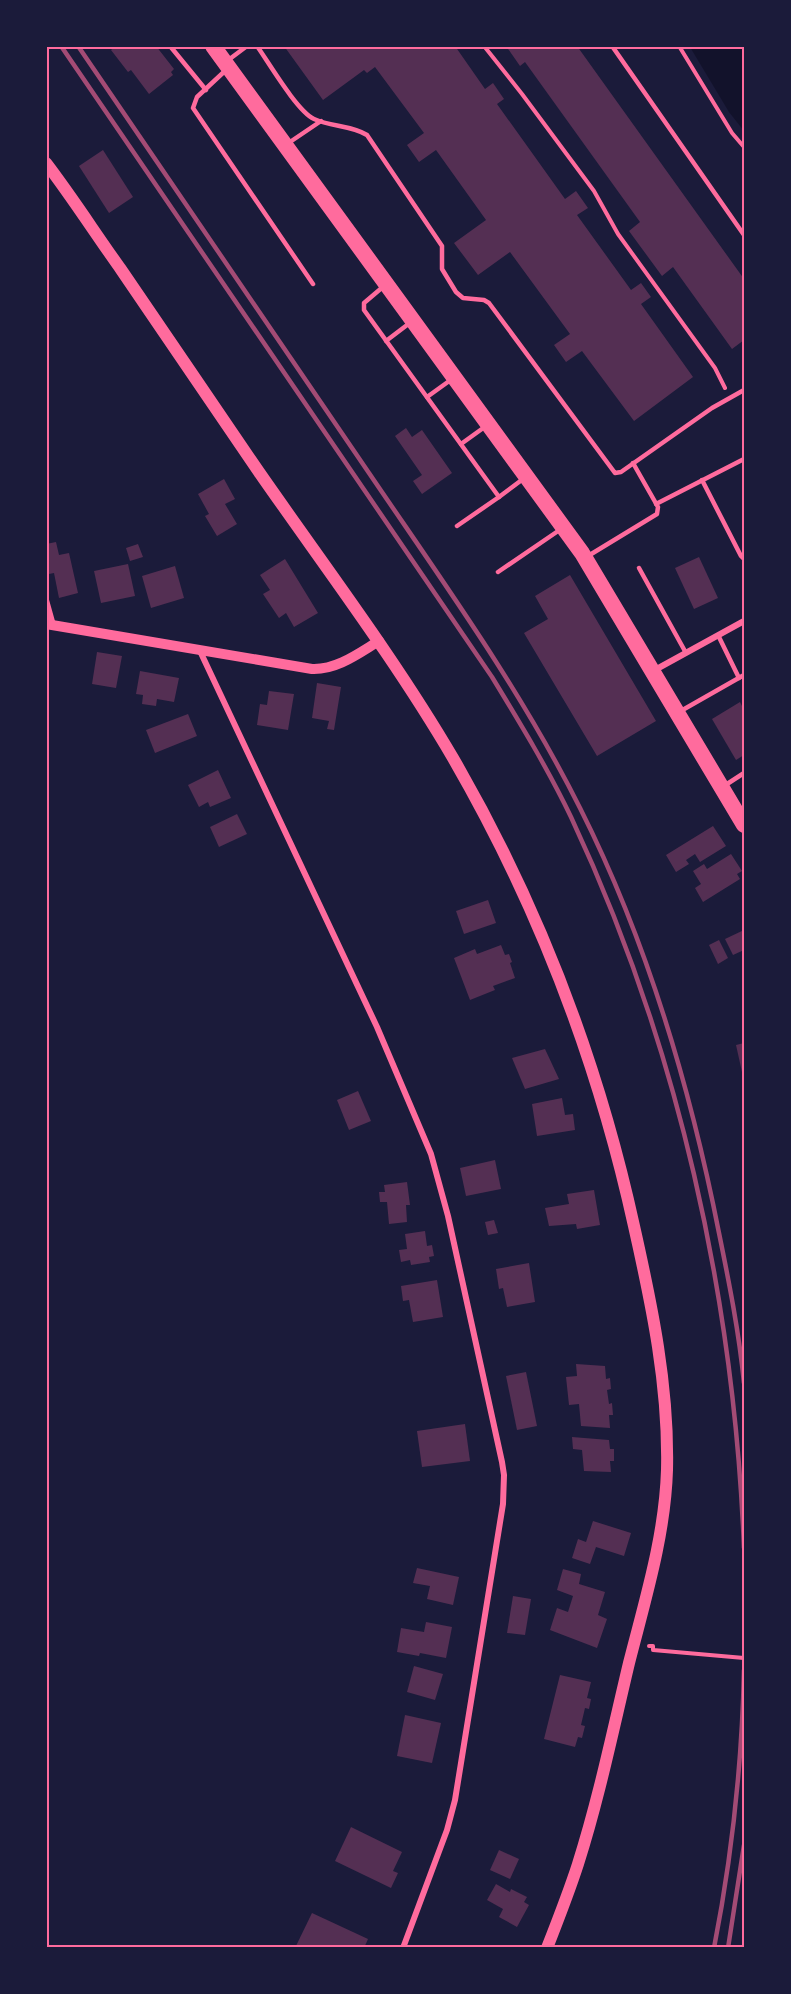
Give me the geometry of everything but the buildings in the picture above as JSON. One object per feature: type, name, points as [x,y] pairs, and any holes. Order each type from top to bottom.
[{"type":"highway","points":[[213,46],[585,558],[744,825]]},
{"type":"main road","points":[[47,165],[379,641],[475,797],[533,916],[586,1053],[614,1143],[653,1320],[667,1421],[666,1475],[661,1528],[584,1845],[547,1947]]},
{"type":"street","points":[[46,600],[50,624],[321,670],[341,663],[379,641]]},
{"type":"street","points":[[652,671],[744,621]]},
{"type":"street","points":[[200,651],[376,1027],[431,1154],[448,1216],[502,1461],[503,1504],[455,1800],[447,1830],[403,1947]]},
{"type":"lane","points":[[170,46],[206,90]]},
{"type":"lane","points":[[247,46],[194,101],[193,108],[313,284]]},
{"type":"lane","points":[[257,46],[302,109],[312,118],[357,130],[367,135],[442,246],[442,269],[459,295],[463,298],[484,300],[489,303],[611,469],[617,473],[744,390]]},
{"type":"lane","points":[[612,46],[744,235]]},
{"type":"lane","points":[[285,146],[321,121]]},
{"type":"lane","points":[[386,284],[363,305],[364,310],[499,497]]},
{"type":"lane","points":[[386,340],[413,321]]},
{"type":"lane","points":[[427,397],[455,378]]},
{"type":"lane","points":[[461,444],[488,424]]},
{"type":"lane","points":[[656,504],[744,459]]},
{"type":"lane","points":[[585,558],[654,517],[658,510],[633,463]]},
{"type":"lane","points":[[457,526],[527,477]]},
{"type":"lane","points":[[702,480],[744,559]]},
{"type":"lane","points":[[498,572],[563,527]]},
{"type":"lane","points":[[639,568],[686,653]]},
{"type":"lane","points":[[677,713],[742,676],[718,635]]},
{"type":"lane","points":[[722,787],[744,772]]},
{"type":"path","points":[[484,46],[594,191],[618,234],[715,368],[730,397]]},
{"type":"path","points":[[679,46],[732,133],[744,147]]},
{"type":"path","points":[[633,1645],[653,1646],[653,1650],[744,1658]]},
{"type":"shaded area","points":[[690,47],[744,47],[744,131],[729,112]]},
{"type":"railway","points":[[61,46],[492,677],[571,817],[609,904],[642,992],[670,1082],[694,1174],[713,1267],[728,1360],[738,1454],[744,1548]]},
{"type":"railway","points":[[78,46],[480,637],[533,721],[580,808],[604,858],[646,962],[680,1069],[719,1233],[737,1326],[744,1383]]},
{"type":"railway","points":[[714,1948],[735,1809],[744,1670]]},
{"type":"railway","points":[[728,1948],[744,1845]]}]
